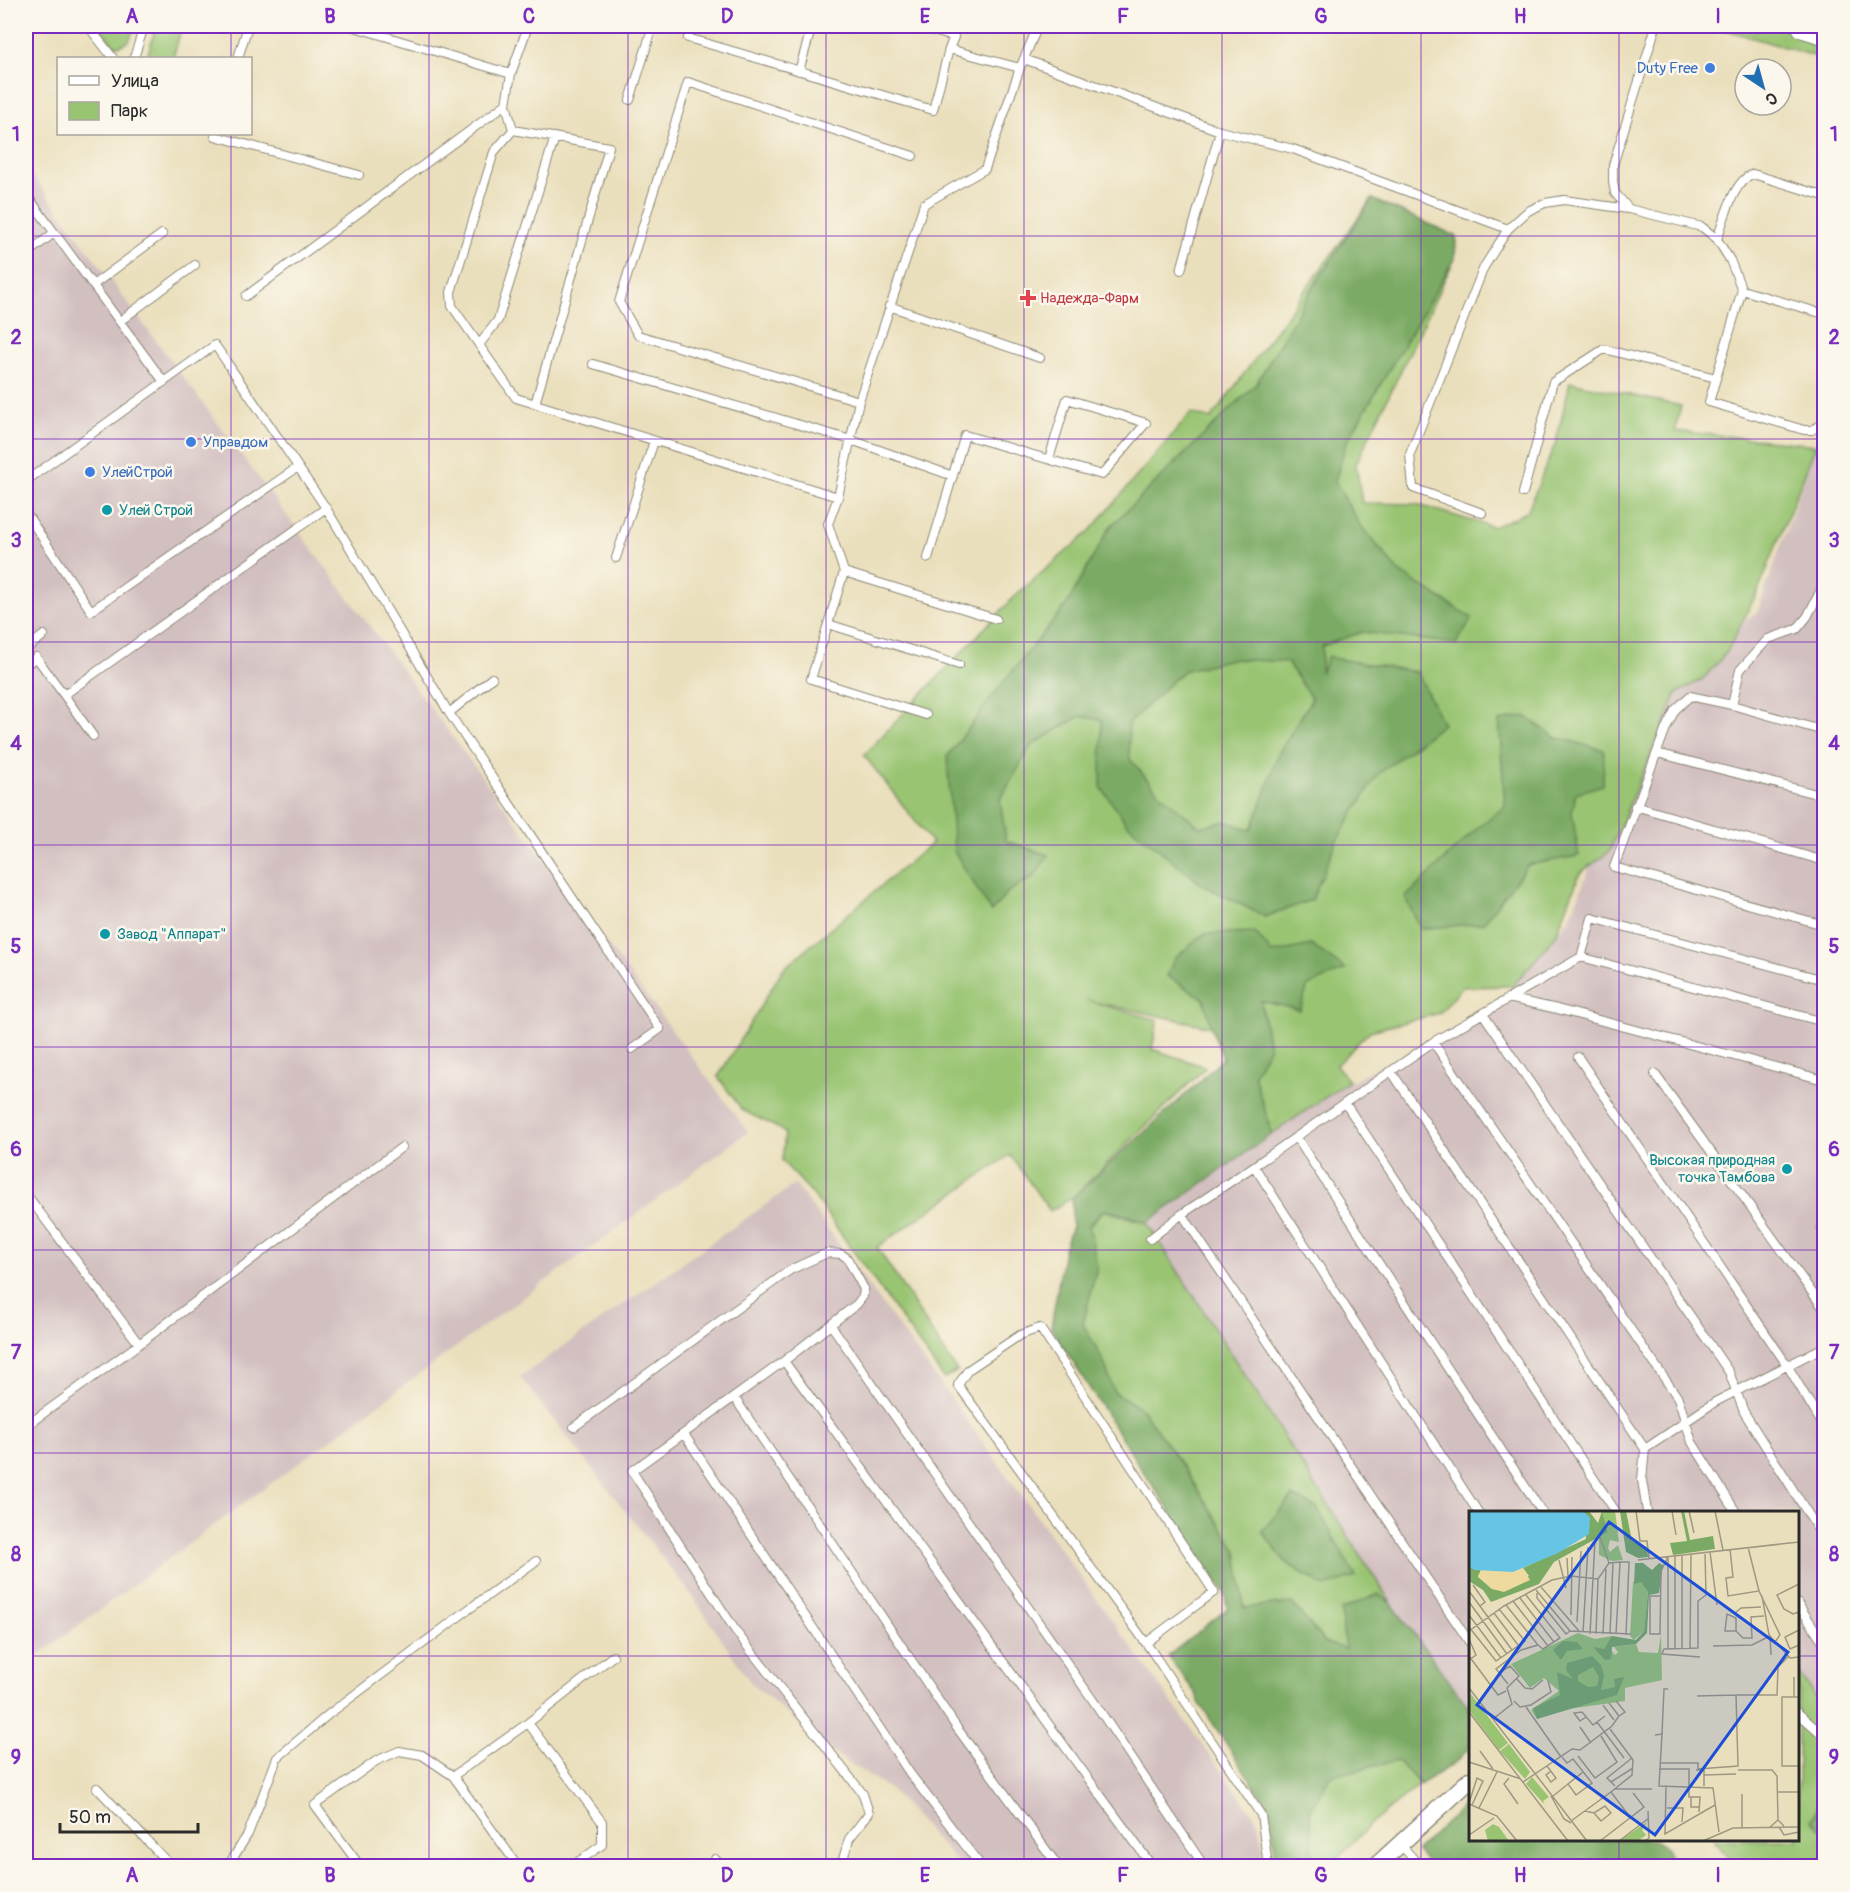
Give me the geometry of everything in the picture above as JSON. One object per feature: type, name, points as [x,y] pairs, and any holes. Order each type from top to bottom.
[{"type":"main road","points":[[1804,26],[1824,32]]},
{"type":"street","points":[[1376,1866],[1469,1781]]},
{"type":"lane","points":[[88,26],[112,57]]},
{"type":"lane","points":[[134,57],[144,26]]},
{"type":"lane","points":[[238,57],[248,26]]},
{"type":"lane","points":[[351,26],[512,74]]},
{"type":"lane","points":[[513,130],[506,104],[512,74],[528,26]]},
{"type":"lane","points":[[630,100],[653,26]]},
{"type":"lane","points":[[692,26],[688,38],[933,110],[954,37],[916,26]]},
{"type":"lane","points":[[799,70],[812,26]]},
{"type":"lane","points":[[926,715],[811,679],[844,572],[828,524],[838,497],[859,402],[924,204],[985,169],[1022,63],[1038,26]]},
{"type":"lane","points":[[1629,209],[1615,193],[1612,182],[1613,165],[1656,26]]},
{"type":"lane","points":[[950,49],[1022,63],[1220,131],[1293,149],[1508,228]]},
{"type":"lane","points":[[859,402],[638,335],[619,302],[688,82],[913,156]]},
{"type":"lane","points":[[246,296],[506,104]]},
{"type":"lane","points":[[513,130],[609,147],[535,404]]},
{"type":"lane","points":[[513,130],[494,152],[451,292],[453,306],[516,398],[838,497]]},
{"type":"lane","points":[[1181,270],[1220,131]]},
{"type":"lane","points":[[216,135],[359,175]]},
{"type":"lane","points":[[479,345],[498,320],[555,137]]},
{"type":"lane","points":[[1717,239],[1738,185],[1749,175],[1753,174],[1824,196]]},
{"type":"lane","points":[[26,194],[164,382]]},
{"type":"lane","points":[[1482,513],[1413,488],[1410,454],[1485,267],[1508,228],[1528,211],[1545,203],[1564,200],[1629,209],[1702,227],[1717,239],[1730,260],[1742,290],[1709,402],[1804,430],[1812,430],[1824,423]]},
{"type":"lane","points":[[26,254],[54,233]]},
{"type":"lane","points":[[93,285],[162,234]]},
{"type":"lane","points":[[120,321],[195,265]]},
{"type":"lane","points":[[1742,290],[1824,314]]},
{"type":"lane","points":[[889,306],[1040,358]]},
{"type":"lane","points":[[26,481],[215,345],[326,508],[449,713],[660,1029],[632,1049]]},
{"type":"lane","points":[[1523,493],[1553,382],[1604,349],[1716,378]]},
{"type":"lane","points":[[593,364],[851,440],[953,476]]},
{"type":"lane","points":[[928,558],[965,435],[1102,475],[1146,423],[1068,399],[1049,459]]},
{"type":"lane","points":[[616,558],[654,441]]},
{"type":"lane","points":[[26,513],[91,611],[298,467]]},
{"type":"lane","points":[[63,695],[326,508]]},
{"type":"lane","points":[[844,572],[996,619]]},
{"type":"lane","points":[[1732,705],[1740,670],[1768,639],[1797,629],[1824,585]]},
{"type":"lane","points":[[828,624],[959,665]]},
{"type":"lane","points":[[26,649],[44,635]]},
{"type":"lane","points":[[26,664],[36,657],[93,736]]},
{"type":"lane","points":[[449,713],[492,678]]},
{"type":"lane","points":[[1824,731],[1732,705],[1690,696],[1675,710],[1666,728],[1614,867],[1824,925]]},
{"type":"lane","points":[[1658,753],[1824,796]]},
{"type":"lane","points":[[1635,806],[1824,861]]},
{"type":"lane","points":[[1581,957],[1592,918],[1824,980]]},
{"type":"lane","points":[[1150,1239],[1182,1214],[1433,1042],[1581,957],[1824,1022]]},
{"type":"lane","points":[[1508,998],[1824,1080]]},
{"type":"lane","points":[[1483,1014],[1729,1372],[1744,1412],[1824,1539]]},
{"type":"lane","points":[[1433,1042],[1678,1398],[1692,1442],[1735,1511]]},
{"type":"lane","points":[[1578,1057],[1787,1365],[1824,1428]]},
{"type":"lane","points":[[1391,1071],[1644,1449],[1642,1480],[1647,1511]]},
{"type":"lane","points":[[1655,1074],[1824,1309]]},
{"type":"lane","points":[[1345,1103],[1615,1511]]},
{"type":"lane","points":[[1296,1137],[1541,1511]]},
{"type":"lane","points":[[26,1426],[402,1147]]},
{"type":"lane","points":[[1254,1166],[1477,1511]]},
{"type":"lane","points":[[26,1194],[139,1344]]},
{"type":"lane","points":[[1182,1214],[1469,1642]]},
{"type":"lane","points":[[574,1427],[790,1270],[827,1253],[834,1252],[847,1258],[864,1289],[863,1296],[857,1304],[784,1361],[632,1471],[737,1633],[863,1794],[869,1813],[849,1839],[841,1866]]},
{"type":"lane","points":[[831,1325],[1085,1689],[1204,1866]]},
{"type":"lane","points":[[1146,1642],[1214,1592],[1040,1328],[1020,1335],[968,1370],[958,1385],[1146,1642],[1261,1815],[1268,1866]]},
{"type":"lane","points":[[1644,1449],[1736,1390],[1824,1347]]},
{"type":"lane","points":[[784,1361],[1152,1866]]},
{"type":"lane","points":[[734,1397],[957,1728],[1058,1866]]},
{"type":"lane","points":[[684,1434],[911,1775],[981,1866]]},
{"type":"lane","points":[[228,1866],[248,1834],[277,1758],[329,1714],[537,1561]]},
{"type":"lane","points":[[1799,1607],[1824,1643]]},
{"type":"lane","points":[[453,1776],[528,1724],[613,1656]]},
{"type":"lane","points":[[1799,1715],[1824,1736]]},
{"type":"lane","points":[[528,1724],[602,1822],[602,1845],[572,1866]]},
{"type":"lane","points":[[360,1866],[315,1805],[376,1761],[399,1751],[422,1755],[453,1776],[518,1866]]},
{"type":"lane","points":[[96,1788],[171,1866]]},
{"type":"lane","points":[[1400,1844],[1420,1866]]},
{"type":"lane","points":[[715,1859],[722,1866]]},
{"type":"shaded area","points":[[26,167],[748,1132],[26,1664]]},
{"type":"shaded area","points":[[1824,422],[1824,1745],[1799,1725],[1799,1511],[1469,1511],[1469,1724],[1147,1223],[1335,1089],[1494,1008],[1570,918],[1662,680],[1758,611]]},
{"type":"shaded area","points":[[795,1184],[1258,1821],[1266,1866],[960,1866],[892,1791],[831,1751],[751,1683],[693,1597],[520,1377]]},
{"type":"green space","points":[[98,26],[135,26],[129,41],[119,46],[114,45]]},
{"type":"green space","points":[[156,26],[182,26],[173,57],[147,57]]},
{"type":"green space","points":[[1713,26],[1732,26],[1754,32],[1763,26],[1776,26],[1824,40],[1824,59]]},
{"type":"green space","points":[[1372,199],[1456,236],[1455,258],[1356,464],[1362,503],[1415,504],[1493,527],[1527,512],[1556,442],[1570,382],[1681,406],[1675,431],[1816,445],[1759,589],[1727,652],[1703,679],[1677,693],[1609,852],[1580,873],[1556,935],[1513,986],[1462,987],[1440,1013],[1370,1031],[1336,1065],[1349,1081],[1272,1134],[1224,1058],[1211,1027],[1086,1000],[1158,1020],[1152,1049],[1206,1067],[1072,1198],[1050,1211],[1010,1155],[877,1247],[957,1371],[944,1379],[812,1193],[782,1161],[785,1133],[742,1110],[718,1077],[783,969],[932,843],[864,755],[1017,594],[1089,532],[1191,413],[1211,419]]},
{"type":"green space","points":[[1372,199],[1456,236],[1455,258],[1347,441],[1335,481],[1358,522],[1399,572],[1472,618],[1456,644],[1362,632],[1322,646],[1321,673],[1328,656],[1417,672],[1443,724],[1378,774],[1337,840],[1312,900],[1265,917],[1203,885],[1126,823],[1101,787],[1102,720],[1080,716],[1031,746],[1000,800],[1006,841],[1048,855],[1034,877],[1009,891],[991,912],[954,851],[947,757],[1001,685],[1067,604],[1110,527],[1256,384],[1313,287]],"holes":[[[1231,659],[1287,662],[1312,699],[1278,754],[1251,830],[1226,821],[1200,827],[1158,792],[1130,759],[1128,724],[1183,671]]]},
{"type":"green space","points":[[1525,716],[1555,737],[1604,750],[1603,785],[1576,793],[1572,813],[1579,856],[1528,865],[1483,923],[1421,929],[1405,898],[1476,829],[1505,806],[1499,721]]},
{"type":"green space","points":[[1255,932],[1272,953],[1311,945],[1346,969],[1308,986],[1300,1010],[1261,1001],[1269,1048],[1254,1075],[1272,1134],[1147,1223],[1104,1210],[1089,1225],[1097,1267],[1083,1324],[1104,1362],[1114,1392],[1142,1409],[1187,1473],[1237,1551],[1244,1608],[1292,1603],[1324,1642],[1345,1649],[1341,1610],[1378,1594],[1391,1603],[1469,1708],[1469,1748],[1456,1762],[1421,1784],[1397,1761],[1330,1776],[1310,1811],[1313,1860],[1276,1865],[1271,1811],[1200,1704],[1196,1694],[1168,1656],[1227,1609],[1225,1593],[1051,1328],[1064,1249],[1072,1226],[1072,1198],[1223,1058],[1211,1027],[1204,999],[1167,976],[1174,959],[1204,934]]},
{"type":"green space","points":[[1103,1210],[1147,1223],[1391,1603],[1378,1594],[1345,1649],[1324,1642],[1292,1603],[1244,1608],[1237,1551],[1142,1409],[1114,1392],[1083,1324],[1089,1226]]},
{"type":"green space","points":[[1293,1496],[1317,1508],[1356,1577],[1324,1587],[1285,1562],[1262,1531]]},
{"type":"green space","points":[[1799,1673],[1824,1709],[1824,1866],[1736,1866],[1715,1841],[1799,1841]]},
{"type":"green space","points":[[1397,1761],[1421,1784],[1371,1824],[1330,1866],[1276,1866],[1313,1860],[1310,1811],[1330,1775]]},
{"type":"green space","points":[[1824,1794],[1824,1831],[1812,1820]]},
{"type":"green space","points":[[1469,1800],[1469,1841],[1656,1841],[1665,1847],[1675,1866],[1431,1866],[1417,1851]]},
{"type":"place","name":"Duty Free","points":[[1710,68]]},
{"type":"place","name":"Надежда-Фарм","points":[[1028,298]]},
{"type":"place","name":"Управдом","points":[[191,442]]},
{"type":"place","name":"УлейСтрой","points":[[90,472]]},
{"type":"place","name":"Улей Строй","points":[[107,510]]},
{"type":"place","name":"Завод \"Аппарат\"","points":[[105,934]]},
{"type":"place","name":"Высокая природная точка Тамбова","points":[[1787,1169]]}]
